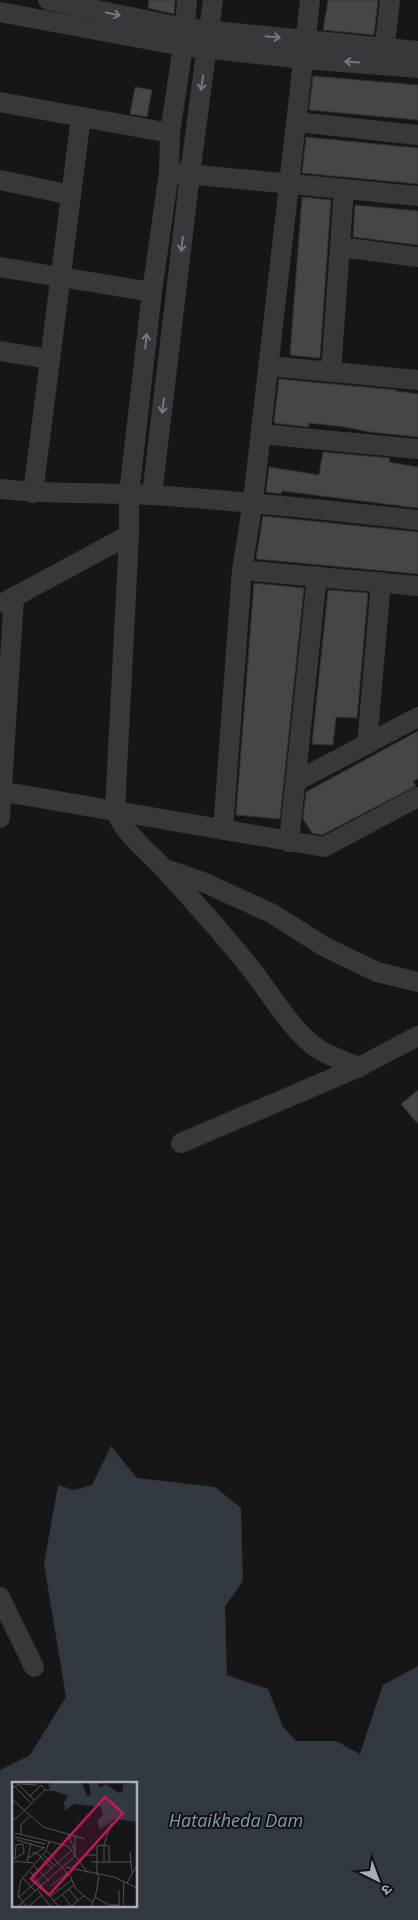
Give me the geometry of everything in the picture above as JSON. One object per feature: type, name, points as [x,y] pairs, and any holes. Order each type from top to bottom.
[{"type":"street","points":[[48,0],[183,37]]},
{"type":"street","points":[[187,0],[170,133],[169,172],[152,292],[129,494],[129,535],[115,810],[119,820],[129,834],[164,869],[246,962],[297,1029],[315,1046],[359,1067]]},
{"type":"street","points":[[152,495],[190,174],[213,0]]},
{"type":"street","points":[[222,830],[242,570],[253,502],[310,0]]},
{"type":"street","points":[[383,56],[390,0]]},
{"type":"street","points":[[0,12],[39,9],[183,37],[208,40],[383,56],[418,51]]},
{"type":"street","points":[[383,56],[418,68]]},
{"type":"street","points":[[0,102],[170,133]]},
{"type":"street","points":[[33,493],[81,118]]},
{"type":"street","points":[[297,122],[418,135]]},
{"type":"street","points":[[169,172],[418,196]]},
{"type":"street","points":[[0,180],[71,195]]},
{"type":"street","points":[[331,372],[344,189]]},
{"type":"street","points":[[340,247],[418,257]]},
{"type":"street","points":[[0,267],[152,292]]},
{"type":"street","points":[[0,351],[50,359]]},
{"type":"street","points":[[269,366],[418,380]]},
{"type":"street","points":[[261,434],[418,449]]},
{"type":"street","points":[[0,489],[33,493],[129,494],[253,502],[418,520]]},
{"type":"street","points":[[0,818],[7,601],[129,535]]},
{"type":"street","points":[[242,570],[418,586]]},
{"type":"street","points":[[289,842],[317,576]]},
{"type":"street","points":[[367,744],[381,582]]},
{"type":"street","points":[[295,782],[418,717]]},
{"type":"street","points":[[1,791],[324,847],[418,797]]},
{"type":"street","points":[[164,869],[203,882],[271,913],[324,946],[377,972],[394,978],[418,982]]},
{"type":"street","points":[[181,1142],[359,1067],[418,1036]]},
{"type":"street","points":[[1,1605],[34,1667]]},
{"type":"water","name":"Hataikheda Dam","points":[[111,1446],[137,1478],[215,1487],[241,1508],[243,1581],[225,1607],[227,1675],[268,1689],[283,1727],[296,1741],[336,1741],[360,1754],[383,1685],[418,1666],[418,1920],[0,1920],[0,1770],[30,1755],[66,1697],[44,1564],[58,1485],[74,1490],[92,1485]]},
{"type":"building","points":[[149,0],[175,0],[174,14],[148,8]]},
{"type":"building","points":[[328,0],[378,0],[374,35],[323,30]]},
{"type":"building","points":[[313,76],[418,85],[418,120],[309,110]]},
{"type":"building","points":[[135,87],[152,90],[147,117],[130,114]]},
{"type":"building","points":[[306,137],[418,148],[418,184],[302,173]]},
{"type":"building","points":[[302,197],[331,200],[320,358],[290,355]]},
{"type":"building","points":[[355,205],[418,211],[418,245],[353,237]]},
{"type":"building","points":[[279,379],[397,390],[418,394],[418,437],[309,423],[308,427],[274,423]]},
{"type":"building","points":[[323,452],[390,458],[389,462],[418,467],[418,508],[282,491],[281,494],[266,492],[269,467],[319,475]]},
{"type":"building","points":[[263,516],[418,532],[418,574],[256,559]]},
{"type":"building","points":[[254,583],[304,588],[280,819],[236,815]]},
{"type":"building","points":[[328,590],[368,593],[357,718],[336,717],[333,745],[312,744]]},
{"type":"building","points":[[418,731],[418,779],[413,781],[416,786],[322,835],[312,833],[303,819],[306,792]]},
{"type":"building","points":[[418,1090],[418,1124],[401,1104]]}]
